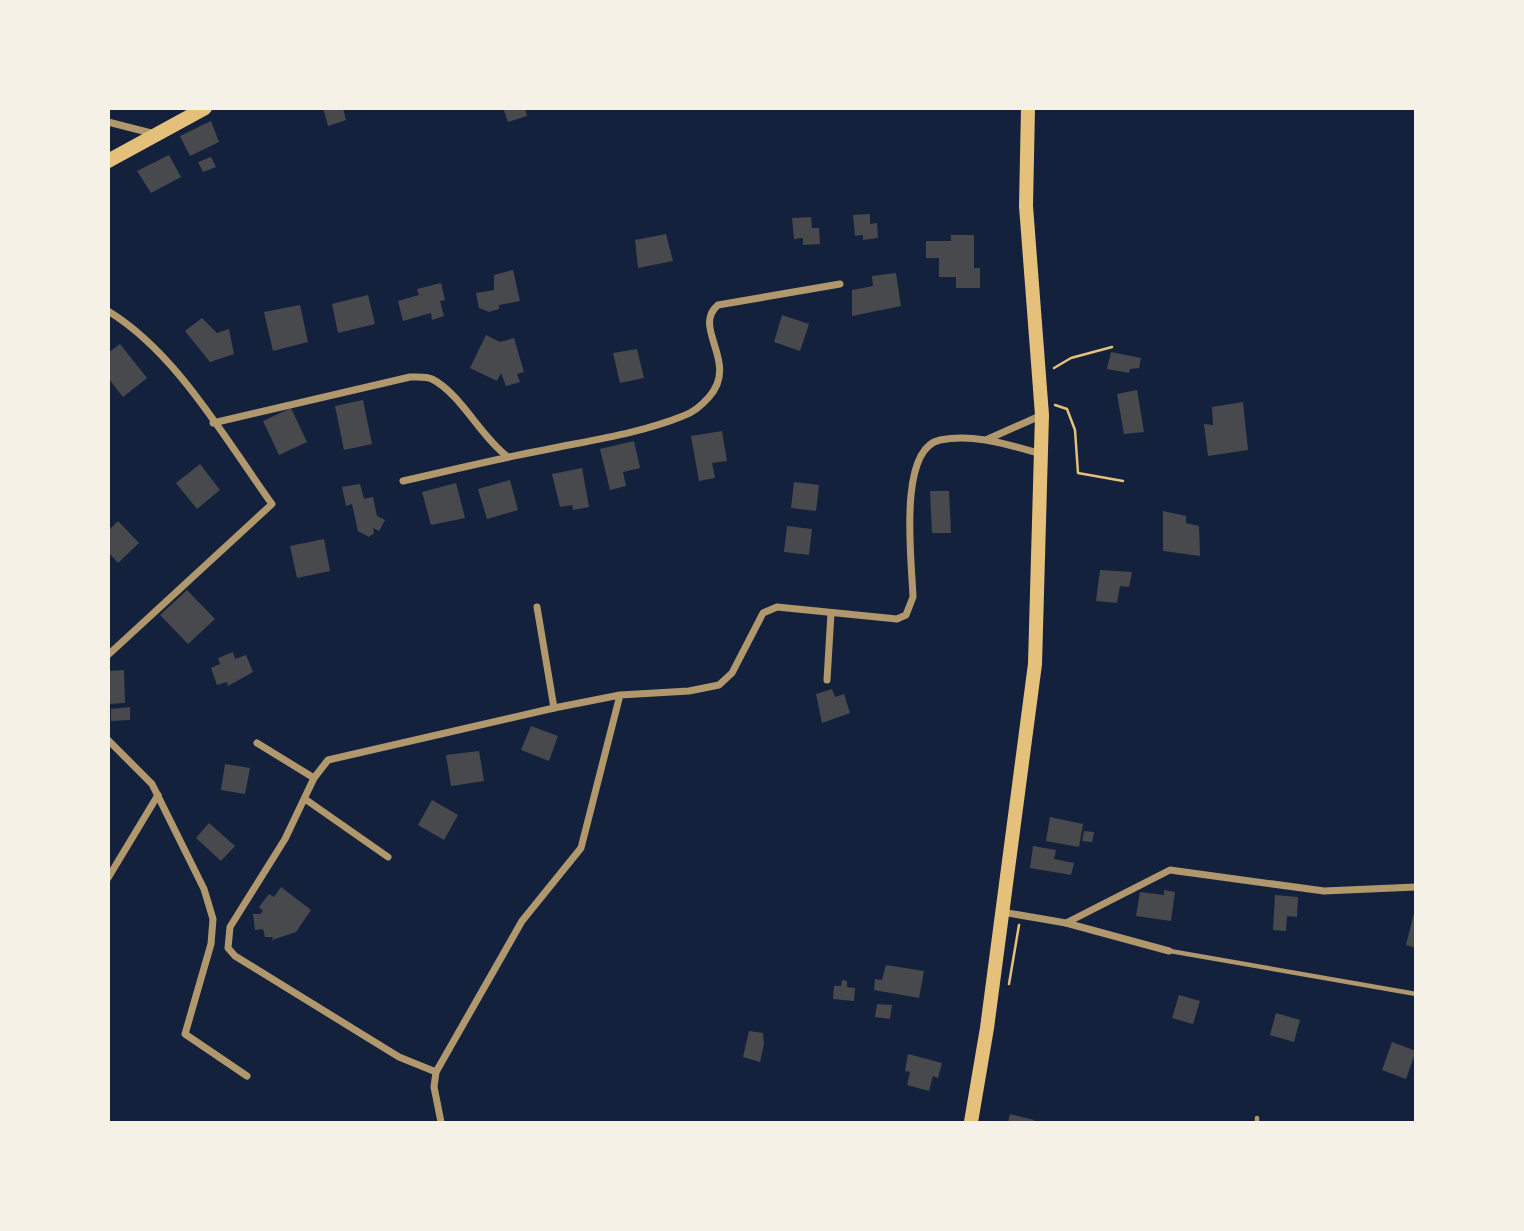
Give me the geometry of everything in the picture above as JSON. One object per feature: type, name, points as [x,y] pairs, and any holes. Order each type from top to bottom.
[{"type":"main road","points":[[108,161],[205,108]]},
{"type":"main road","points":[[971,1122],[1035,664],[1042,408],[1026,206],[1028,108]]},
{"type":"street","points":[[108,122],[159,135]]},
{"type":"street","points":[[403,481],[610,436],[685,416],[709,397],[717,385],[721,369],[708,321],[710,311],[718,305],[840,284]]},
{"type":"street","points":[[108,311],[128,323],[160,352],[272,504],[108,656]]},
{"type":"street","points":[[213,423],[410,377],[430,378],[447,391],[492,445],[508,457]]},
{"type":"street","points":[[987,439],[1042,408]]},
{"type":"street","points":[[436,1072],[399,1057],[235,956],[228,948],[230,928],[305,799],[314,778],[328,760],[620,695],[689,691],[719,685],[732,673],[758,621],[769,609],[777,607],[897,619],[906,615],[912,597],[914,468],[925,449],[939,440],[987,439],[1042,454]]},
{"type":"street","points":[[537,607],[554,708]]},
{"type":"street","points":[[827,680],[831,613]]},
{"type":"street","points":[[441,1122],[434,1087],[436,1072],[522,921],[581,848],[620,695]]},
{"type":"street","points":[[108,740],[152,784],[204,890],[213,919],[211,944],[185,1034],[247,1076]]},
{"type":"street","points":[[257,743],[314,778]]},
{"type":"street","points":[[108,878],[158,795]]},
{"type":"street","points":[[305,799],[388,857]]},
{"type":"street","points":[[1066,923],[1170,870],[1324,891],[1416,887]]},
{"type":"street","points":[[1002,911],[1066,923],[1169,951]]},
{"type":"lane","points":[[1169,951],[1416,994]]},
{"type":"path","points":[[1039,377],[1071,358],[1112,347]]},
{"type":"path","points":[[1042,408],[1066,409],[1075,430],[1075,463],[1079,473],[1123,481]]},
{"type":"building","points":[[323,108],[343,108],[346,120],[328,126]]},
{"type":"building","points":[[503,108],[525,108],[527,116],[508,122]]},
{"type":"building","points":[[211,121],[219,142],[190,156],[180,136]]},
{"type":"building","points":[[169,155],[181,177],[151,193],[137,171]]},
{"type":"building","points":[[211,157],[216,167],[203,172],[198,162]]},
{"type":"building","points":[[870,214],[870,224],[877,223],[878,238],[863,240],[863,235],[855,236],[853,215]]},
{"type":"building","points":[[811,217],[812,228],[819,228],[820,244],[803,245],[803,238],[794,239],[792,218]]},
{"type":"building","points":[[666,234],[673,261],[638,268],[635,240]]},
{"type":"building","points":[[951,235],[974,235],[974,268],[980,268],[980,288],[956,288],[956,277],[939,277],[939,258],[926,258],[926,241],[951,241]]},
{"type":"building","points":[[513,270],[520,301],[499,305],[499,309],[489,312],[479,308],[476,293],[494,290],[494,275]]},
{"type":"building","points":[[896,273],[901,306],[852,316],[852,290],[873,286],[872,276]]},
{"type":"building","points":[[441,283],[445,300],[440,301],[444,316],[432,320],[431,313],[403,321],[398,301],[419,295],[417,289]]},
{"type":"building","points":[[368,295],[375,324],[338,333],[332,304]]},
{"type":"building","points":[[300,305],[308,342],[273,351],[264,312]]},
{"type":"building","points":[[782,315],[809,324],[800,351],[774,342]]},
{"type":"building","points":[[202,318],[217,333],[229,329],[234,354],[210,362],[185,331]]},
{"type":"building","points":[[486,335],[500,342],[514,338],[524,372],[517,374],[520,382],[506,386],[501,373],[497,381],[470,368]]},
{"type":"building","points":[[120,344],[147,378],[123,397],[108,378],[108,353]]},
{"type":"building","points":[[637,349],[644,378],[620,383],[613,353]]},
{"type":"building","points":[[1111,352],[1141,358],[1139,368],[1130,369],[1129,373],[1107,369]]},
{"type":"building","points":[[1137,390],[1144,432],[1124,434],[1117,394]]},
{"type":"building","points":[[363,400],[372,444],[344,450],[335,406]]},
{"type":"building","points":[[1243,402],[1248,450],[1208,456],[1204,424],[1213,425],[1212,407]]},
{"type":"building","points":[[291,408],[307,442],[279,455],[263,421]]},
{"type":"building","points":[[722,431],[727,461],[712,463],[715,478],[699,481],[691,436]]},
{"type":"building","points":[[634,441],[640,468],[623,472],[626,486],[610,490],[600,449]]},
{"type":"building","points":[[200,464],[220,490],[197,509],[176,483]]},
{"type":"building","points":[[582,468],[589,507],[573,510],[572,505],[560,507],[552,474]]},
{"type":"building","points":[[510,480],[518,510],[487,519],[478,489]]},
{"type":"building","points":[[794,482],[819,485],[816,511],[791,508]]},
{"type":"building","points":[[456,483],[465,518],[431,525],[422,492]]},
{"type":"building","points":[[360,484],[364,499],[373,497],[377,516],[385,520],[379,531],[373,528],[374,533],[369,537],[358,531],[352,504],[346,506],[342,487]]},
{"type":"building","points":[[930,491],[949,491],[951,533],[932,533]]},
{"type":"building","points":[[1163,511],[1186,516],[1186,523],[1199,526],[1200,556],[1163,551]]},
{"type":"building","points":[[118,521],[139,543],[118,563],[108,552],[108,531]]},
{"type":"building","points":[[787,526],[812,529],[809,555],[784,552]]},
{"type":"building","points":[[324,539],[330,571],[297,578],[290,546]]},
{"type":"building","points":[[1100,570],[1132,572],[1129,587],[1120,586],[1117,603],[1096,601]]},
{"type":"building","points":[[187,590],[215,619],[188,644],[160,615]]},
{"type":"building","points":[[233,652],[235,659],[246,655],[253,672],[228,686],[227,682],[217,685],[211,668],[220,664],[218,658]]},
{"type":"building","points":[[124,670],[125,703],[108,704],[108,671]]},
{"type":"building","points":[[832,689],[835,697],[844,694],[850,713],[822,723],[816,694]]},
{"type":"building","points":[[130,707],[130,720],[111,721],[111,709]]},
{"type":"building","points":[[531,726],[558,736],[549,761],[521,750]]},
{"type":"building","points":[[479,751],[484,781],[451,786],[446,755]]},
{"type":"building","points":[[225,764],[250,768],[245,794],[221,790]]},
{"type":"building","points":[[432,800],[458,815],[444,840],[418,825]]},
{"type":"building","points":[[1050,817],[1083,824],[1079,847],[1046,841]]},
{"type":"building","points":[[209,823],[235,846],[221,861],[196,838]]},
{"type":"building","points":[[1084,831],[1094,832],[1092,842],[1082,841]]},
{"type":"building","points":[[1033,846],[1056,850],[1054,859],[1074,863],[1071,875],[1030,868]]},
{"type":"building","points":[[281,887],[311,910],[296,932],[272,940],[273,937],[265,937],[263,929],[255,930],[253,914],[260,914],[263,911],[259,907],[269,894],[274,897]]},
{"type":"building","points":[[1164,890],[1175,892],[1171,921],[1136,916],[1140,892],[1164,895]]},
{"type":"building","points":[[1275,895],[1298,897],[1297,917],[1287,916],[1286,931],[1273,930]]},
{"type":"building","points":[[1416,910],[1416,948],[1406,945]]},
{"type":"building","points":[[886,965],[924,971],[919,998],[874,990],[875,979],[882,980]]},
{"type":"building","points":[[842,980],[847,981],[847,987],[855,988],[854,1001],[833,999],[834,986],[841,986]]},
{"type":"building","points":[[1179,995],[1200,1001],[1193,1024],[1172,1018]]},
{"type":"building","points":[[877,1004],[892,1005],[890,1019],[875,1017]]},
{"type":"building","points":[[1276,1013],[1300,1020],[1294,1042],[1270,1035]]},
{"type":"building","points":[[749,1031],[763,1033],[764,1044],[760,1062],[743,1057]]},
{"type":"building","points":[[1392,1042],[1416,1051],[1406,1079],[1382,1070]]},
{"type":"building","points":[[908,1054],[942,1063],[938,1078],[933,1076],[929,1091],[907,1085],[910,1072],[905,1071]]},
{"type":"building","points":[[1010,1114],[1034,1120],[1008,1122]]}]
